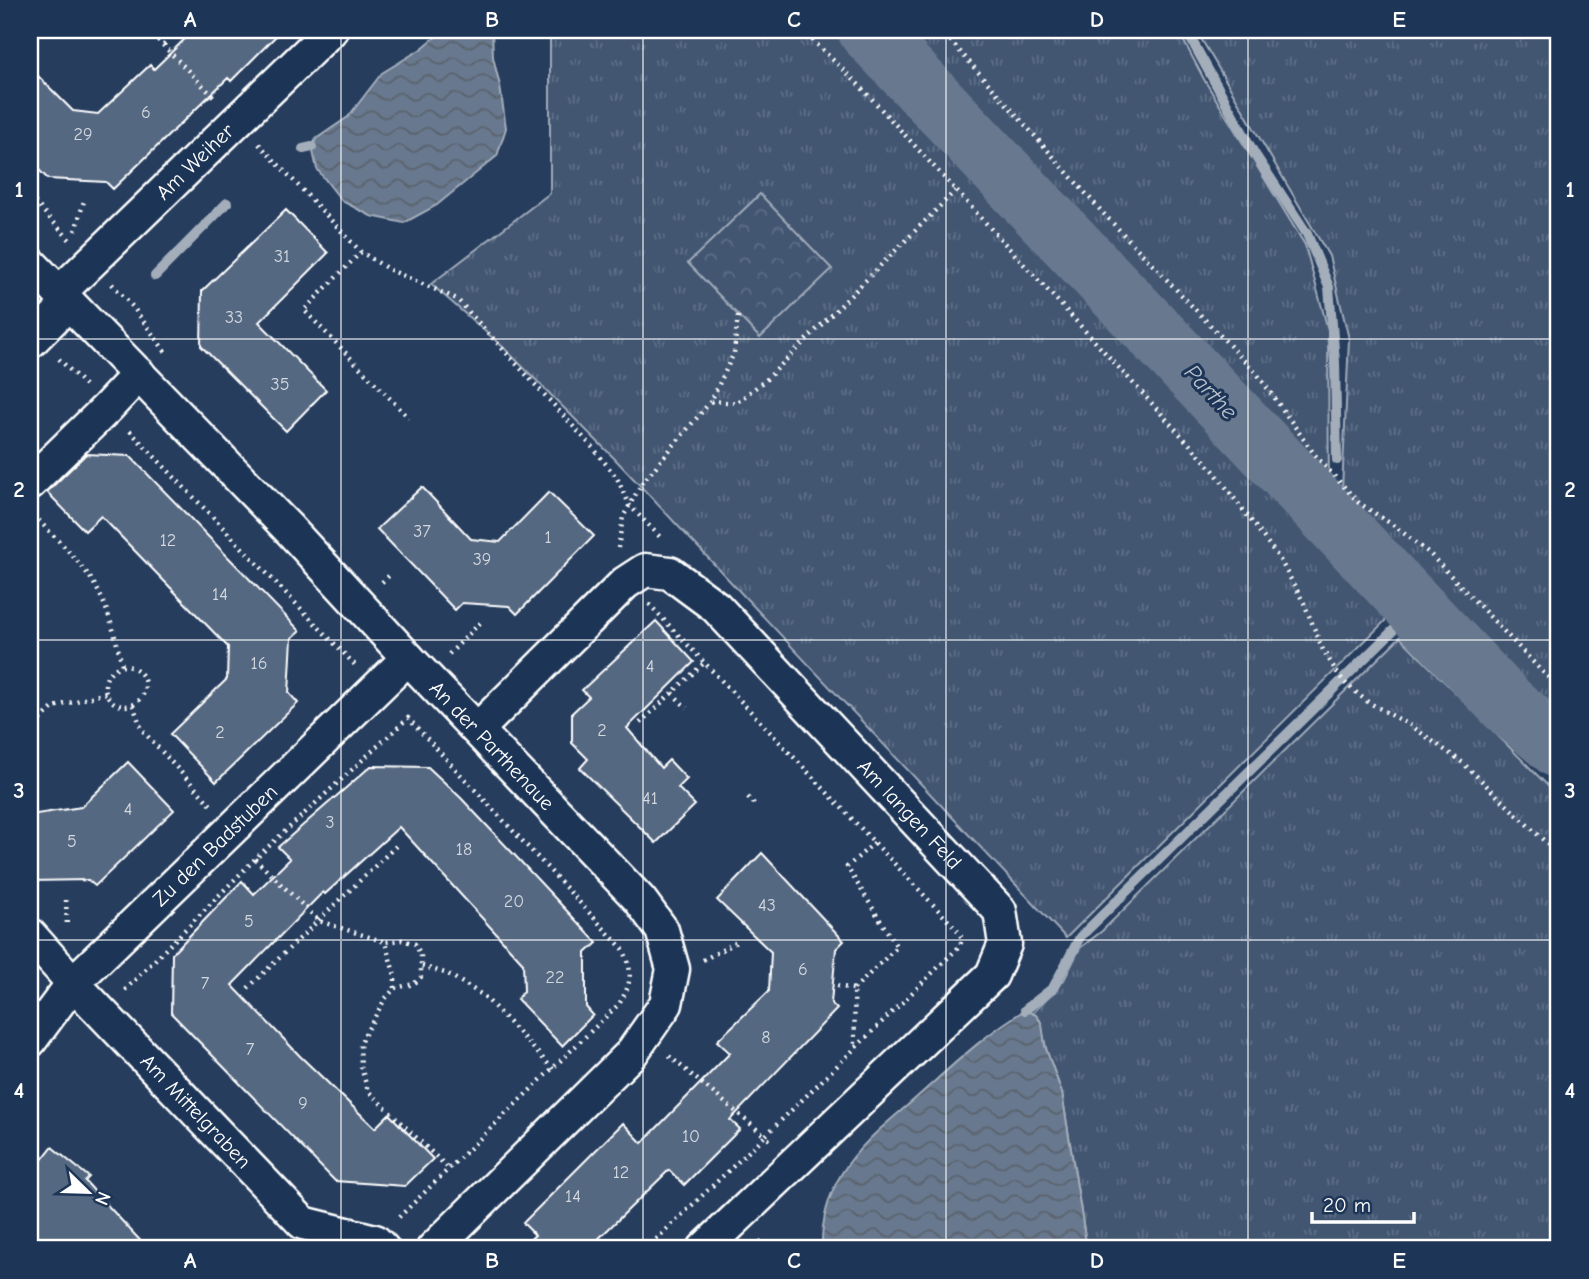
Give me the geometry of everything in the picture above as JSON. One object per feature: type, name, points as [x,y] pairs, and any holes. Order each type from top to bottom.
[{"type":"street","name":"Am Weiher","points":[[30,342],[64,298],[81,252],[236,120],[331,30]]},
{"type":"street","name":"An der Parthenaue","points":[[30,263],[290,530],[408,658],[640,900],[663,930],[673,969],[666,1004],[646,1035],[631,1054],[432,1249]]},
{"type":"street","points":[[30,482],[139,374]]},
{"type":"street","name":"Am langen Feld","points":[[478,729],[625,583],[645,570],[670,573],[716,607],[1000,911],[1005,944],[992,975],[704,1249]]},
{"type":"street","name":"Zu den Badstuben","points":[[30,1041],[73,983],[408,658]]},
{"type":"street","name":"Am Mittelgraben","points":[[30,935],[303,1223],[379,1245]]},
{"type":"path","points":[[148,30],[361,252],[388,269],[457,299],[594,449],[617,478],[630,506],[682,561],[687,584]]},
{"type":"path","points":[[164,46],[171,30]]},
{"type":"path","points":[[802,30],[858,84],[1213,470],[1279,558],[1304,603],[1324,650],[1347,685],[1368,702],[1413,727],[1463,764],[1559,855]]},
{"type":"path","points":[[941,30],[1104,214],[1258,375],[1315,455],[1359,503],[1429,553],[1559,688]]},
{"type":"path","points":[[711,401],[736,403],[768,378],[956,190]]},
{"type":"path","points":[[30,197],[81,252]]},
{"type":"path","points":[[81,252],[84,201]]},
{"type":"path","points":[[361,252],[304,310],[409,418]]},
{"type":"path","points":[[617,557],[623,517],[642,483],[711,401],[734,353],[738,315]]},
{"type":"path","points":[[59,359],[359,669]]},
{"type":"path","points":[[30,511],[84,569],[113,625],[122,665]]},
{"type":"path","points":[[378,585],[392,573]]},
{"type":"path","points":[[645,600],[875,842],[959,932],[962,939],[960,946],[646,1249]]},
{"type":"path","points":[[446,657],[483,620]]},
{"type":"path","points":[[640,723],[705,662]]},
{"type":"path","points":[[122,665],[136,668],[145,680],[144,695],[132,705],[117,704],[106,693],[106,678],[110,672],[122,665]]},
{"type":"path","points":[[30,729],[54,706],[106,693]]},
{"type":"path","points":[[672,693],[687,708]]},
{"type":"path","points":[[132,705],[142,730],[232,828]]},
{"type":"path","points":[[102,1013],[255,859],[408,718],[623,950],[629,961],[631,975],[628,989],[619,1004],[448,1168],[379,1245]]},
{"type":"path","points":[[748,797],[757,807]]},
{"type":"path","points":[[855,1046],[854,989],[897,947],[847,867],[875,842]]},
{"type":"path","points":[[248,988],[398,844]]},
{"type":"path","points":[[255,859],[319,921],[385,942],[402,940],[415,944],[421,955],[421,977],[414,984],[395,988],[384,999],[360,1043],[361,1067],[368,1091],[448,1168]]},
{"type":"path","points":[[66,900],[68,934]]},
{"type":"path","points":[[385,942],[395,976],[395,988]]},
{"type":"path","points":[[422,966],[447,974],[484,996],[553,1069]]},
{"type":"path","points":[[837,986],[854,989]]},
{"type":"path","points":[[646,1035],[765,1136]]},
{"type":"green space","points":[[550,30],[847,30],[1397,609],[1066,938],[615,459],[503,347],[431,284],[550,193]]},
{"type":"green space","points":[[886,30],[1178,30],[1205,81],[1305,245],[1328,330],[1329,503],[1030,187]]},
{"type":"green space","points":[[1196,30],[1559,30],[1559,728],[1341,512],[1349,339],[1329,256]]},
{"type":"green space","points":[[760,194],[832,269],[760,338],[688,263]]},
{"type":"green space","points":[[1400,637],[1559,797],[1559,1249],[1087,1249],[1062,1093],[1047,1052],[1040,1020],[1033,1013],[1064,980],[1080,948],[1102,931]]},
{"type":"water","points":[[444,30],[492,30],[493,57],[506,128],[497,156],[437,205],[404,223],[371,216],[342,201],[317,169],[312,147],[316,139],[348,117],[382,73],[421,49]]},
{"type":"water","points":[[1025,1010],[1036,1015],[1042,1024],[1045,1046],[1062,1093],[1087,1249],[822,1249],[824,1219],[829,1200],[842,1173],[858,1151],[969,1051]]},
{"type":"building","points":[[194,30],[282,30],[231,81],[228,78],[113,189],[106,182],[48,179],[30,161],[30,68],[73,111],[98,114],[150,65],[154,69]]},
{"type":"building","points":[[286,210],[328,253],[259,322],[326,390],[286,431],[201,346],[202,291]]},
{"type":"building","points":[[86,454],[130,456],[300,631],[292,638],[289,693],[298,703],[216,782],[170,734],[227,679],[228,647],[101,516],[85,531],[47,492]]},
{"type":"building","points":[[422,487],[471,539],[500,542],[549,492],[594,536],[517,614],[509,606],[462,603],[455,610],[377,529]]},
{"type":"building","points":[[656,621],[694,662],[627,728],[661,768],[669,760],[687,779],[678,788],[695,805],[656,843],[580,768],[588,759],[572,743],[572,713],[589,697],[582,690]]},
{"type":"building","points":[[128,762],[174,810],[95,886],[88,880],[30,881],[30,815],[81,807]]},
{"type":"building","points":[[371,766],[428,767],[461,798],[597,943],[586,953],[586,1007],[593,1015],[562,1046],[517,999],[524,991],[523,963],[399,827],[325,894],[323,892],[232,985],[300,1056],[375,1128],[389,1114],[433,1159],[405,1186],[335,1181],[171,1013],[172,954],[242,881],[254,894],[290,859],[278,847]]},
{"type":"building","points":[[762,853],[844,941],[836,949],[831,1003],[837,1009],[730,1120],[740,1129],[684,1185],[669,1170],[588,1249],[520,1249],[535,1235],[523,1223],[623,1123],[642,1143],[730,1053],[717,1041],[769,991],[771,952],[717,900]]},
{"type":"building","points":[[52,1147],[89,1177],[85,1181],[148,1249],[47,1249],[30,1234],[30,1175]]},
{"type":"waterway","name":"Parthe","points":[[868,30],[1508,705],[1559,748]]},
{"type":"waterway","points":[[1186,30],[1254,153],[1307,234],[1329,287],[1335,362],[1337,460]]},
{"type":"waterway","points":[[303,149],[312,147]]},
{"type":"waterway","points":[[155,276],[227,203]]},
{"type":"waterway","points":[[1337,501],[1337,524]]},
{"type":"waterway","points":[[1025,1010],[1053,988],[1080,937],[1416,608]]}]
